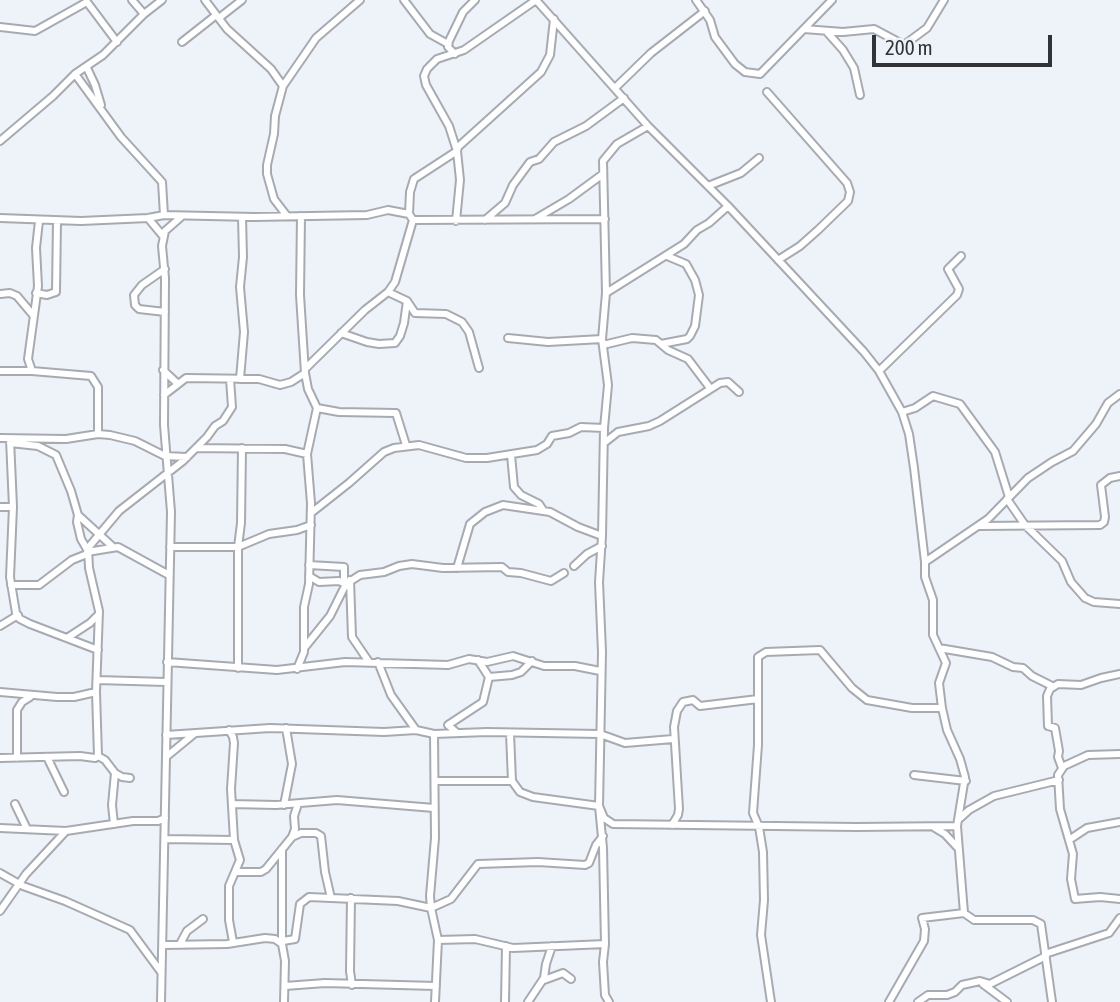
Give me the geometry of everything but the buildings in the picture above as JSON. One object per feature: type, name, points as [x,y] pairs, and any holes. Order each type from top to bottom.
[{"type":"street","points":[[132,0],[144,15]]},
{"type":"street","points":[[0,141],[75,74],[87,68],[117,42],[162,0]]},
{"type":"street","points":[[205,0],[217,17],[271,69],[283,86]]},
{"type":"street","points":[[182,42],[242,0]]},
{"type":"street","points":[[287,216],[274,199],[267,164],[283,86],[316,38],[360,0]]},
{"type":"street","points":[[404,0],[430,34],[448,44],[454,54]]},
{"type":"street","points":[[448,44],[463,12],[475,0]]},
{"type":"street","points":[[456,221],[460,180],[457,151],[449,126],[424,79],[432,62],[454,54],[496,29],[536,0],[545,3],[554,19],[648,126],[728,206],[879,371],[902,412],[909,434],[925,577],[933,600],[933,635],[946,663],[939,683],[942,708],[947,730],[966,781],[957,823],[964,912],[974,920],[1033,920],[1041,924],[1052,1002]]},
{"type":"street","points":[[696,0],[713,25],[715,37],[735,64],[739,69],[752,74],[760,74],[832,0]]},
{"type":"street","points":[[804,29],[827,32],[874,29],[904,45],[927,28],[944,0]]},
{"type":"street","points":[[0,27],[35,32],[86,1],[117,42]]},
{"type":"street","points":[[615,88],[641,62],[705,11]]},
{"type":"street","points":[[164,395],[186,378],[266,380],[275,385],[292,382],[365,310],[388,292],[398,274],[411,217],[410,192],[414,179],[457,151],[466,139],[541,72],[550,55],[554,19]]},
{"type":"street","points":[[827,32],[849,59],[860,95]]},
{"type":"street","points":[[87,68],[103,109]]},
{"type":"street","points":[[75,74],[121,137],[162,182],[164,215]]},
{"type":"street","points":[[767,92],[846,183],[850,192],[848,201],[818,230],[778,260]]},
{"type":"street","points":[[484,220],[505,203],[513,185],[530,162],[540,159],[558,139],[586,126],[624,98]]},
{"type":"street","points":[[609,1002],[605,995],[603,962],[603,835],[599,806],[602,652],[599,582],[608,384],[603,342],[606,293],[603,161],[623,139],[648,126]]},
{"type":"street","points":[[709,186],[741,173],[760,158]]},
{"type":"street","points":[[534,220],[603,174]]},
{"type":"street","points":[[606,293],[667,256],[728,206]]},
{"type":"street","points":[[0,218],[57,221],[164,215],[368,215],[388,210],[411,217],[456,221],[605,219]]},
{"type":"street","points":[[297,668],[303,659],[304,607],[309,576],[311,513],[307,454],[317,408],[307,389],[305,371],[300,216]]},
{"type":"street","points":[[161,1002],[171,512],[165,456],[163,236],[168,227],[181,217]]},
{"type":"street","points":[[240,379],[244,332],[240,287],[243,257],[242,217]]},
{"type":"street","points":[[148,218],[163,236]]},
{"type":"street","points":[[32,371],[27,359],[38,278],[38,221]]},
{"type":"street","points":[[36,293],[47,295],[56,292],[57,221]]},
{"type":"street","points":[[661,344],[691,336],[699,295],[695,280],[686,264],[667,256]]},
{"type":"street","points":[[879,371],[957,295],[959,289],[948,269],[961,256]]},
{"type":"street","points":[[165,269],[142,285],[134,295],[135,305],[139,309],[165,312]]},
{"type":"street","points":[[388,292],[407,302],[415,313],[446,314],[462,322],[469,332],[479,368]]},
{"type":"street","points":[[0,294],[10,293],[17,296],[33,315]]},
{"type":"street","points":[[341,333],[366,342],[395,343],[404,323],[407,302]]},
{"type":"street","points":[[508,338],[544,342],[603,342],[640,337],[656,340],[670,351],[688,359],[710,388]]},
{"type":"street","points":[[163,370],[178,384]]},
{"type":"street","points":[[0,371],[89,375],[99,387],[98,434]]},
{"type":"street","points":[[88,552],[119,511],[187,457],[216,424],[223,421],[232,407],[230,379]]},
{"type":"street","points":[[292,382],[307,389]]},
{"type":"street","points":[[604,443],[618,432],[660,421],[720,383],[728,382],[739,392]]},
{"type":"street","points":[[925,562],[977,526],[1028,478],[1052,461],[1073,451],[1096,424],[1108,403],[1120,394]]},
{"type":"street","points":[[902,412],[915,408],[933,396],[960,404],[995,452],[1008,498],[1025,526],[1062,561],[1068,578],[1084,598],[1094,603],[1119,605]]},
{"type":"street","points":[[317,408],[340,412],[396,414],[406,445]]},
{"type":"street","points":[[311,513],[384,452],[406,445],[419,445],[441,453],[477,459],[537,450],[547,444],[552,436],[569,433],[581,427],[604,428]]},
{"type":"street","points":[[10,441],[66,439],[98,434],[122,436],[165,456],[187,457]]},
{"type":"street","points":[[0,438],[38,446],[56,455],[78,515],[113,547]]},
{"type":"street","points":[[10,441],[13,507],[11,585],[18,615],[30,624],[98,650]]},
{"type":"street","points":[[196,448],[285,449],[307,454]]},
{"type":"street","points":[[238,668],[238,547],[242,448]]},
{"type":"street","points":[[511,455],[514,487],[521,495],[539,504],[543,510]]},
{"type":"street","points":[[977,526],[1100,525],[1105,517],[1101,485],[1110,478],[1120,476]]},
{"type":"street","points":[[457,568],[470,524],[485,512],[503,505],[555,513],[578,527],[603,536]]},
{"type":"street","points":[[0,507],[13,507]]},
{"type":"street","points":[[78,515],[77,522],[88,552],[99,614],[96,692],[98,756]]},
{"type":"street","points":[[170,547],[238,547],[269,534],[310,525]]},
{"type":"street","points":[[574,566],[587,554],[602,546]]},
{"type":"street","points":[[11,585],[39,585],[72,560],[88,552],[113,547],[123,549],[169,575]]},
{"type":"street","points":[[0,563],[11,563]]},
{"type":"street","points":[[309,565],[344,567],[352,637],[369,662]]},
{"type":"street","points":[[309,576],[319,582],[347,582],[360,575],[384,572],[406,565],[502,567],[509,572],[551,580],[564,573]]},
{"type":"street","points":[[304,648],[330,615],[347,582]]},
{"type":"street","points":[[67,638],[90,624],[99,614]]},
{"type":"street","points":[[0,626],[18,615]]},
{"type":"street","points":[[939,648],[992,657],[1013,667],[1023,668],[1052,686],[1081,685],[1120,674]]},
{"type":"street","points":[[771,1002],[761,935],[764,874],[759,827],[753,813],[758,745],[757,668],[760,654],[818,650],[826,655],[852,688],[867,700],[912,708],[942,708]]},
{"type":"street","points":[[167,662],[238,668],[297,668],[317,663],[443,665],[469,659],[487,662],[513,656],[544,666],[575,666],[600,671]]},
{"type":"street","points":[[456,732],[448,725],[483,702],[489,677],[478,660]]},
{"type":"street","points":[[378,662],[391,695],[416,730]]},
{"type":"street","points":[[489,677],[512,676],[533,662]]},
{"type":"street","points":[[97,680],[166,682]]},
{"type":"street","points":[[1052,686],[1047,696],[1048,726],[1055,728],[1062,768]]},
{"type":"street","points":[[0,692],[74,697],[96,692]]},
{"type":"street","points":[[17,758],[17,710],[22,702],[32,696]]},
{"type":"street","points":[[685,825],[678,815],[673,738],[677,712],[683,702],[693,700],[700,706],[758,699]]},
{"type":"street","points":[[166,735],[286,728],[384,732],[416,730],[434,734],[600,734],[625,743],[673,738]]},
{"type":"street","points":[[284,805],[292,764],[286,728]]},
{"type":"street","points":[[229,730],[234,743],[234,840],[240,860],[229,886],[229,920],[233,942]]},
{"type":"street","points":[[510,733],[512,782],[520,792],[533,797],[599,806]]},
{"type":"street","points":[[166,757],[195,734]]},
{"type":"street","points":[[434,734],[435,860],[430,908],[438,940],[435,1002]]},
{"type":"street","points":[[1120,754],[1088,755],[1074,760],[1062,768],[1058,775],[1059,804],[1073,854],[1071,883],[1075,899],[1120,899]]},
{"type":"street","points":[[0,758],[98,756],[105,760],[115,773],[130,778]]},
{"type":"street","points":[[47,757],[64,792]]},
{"type":"street","points":[[114,824],[112,805],[115,773]]},
{"type":"street","points":[[914,775],[966,781]]},
{"type":"street","points":[[599,806],[604,818],[612,824],[934,827],[957,823],[969,810],[994,796],[1059,779]]},
{"type":"street","points":[[435,781],[512,782]]},
{"type":"street","points":[[232,804],[284,805],[337,800],[434,808]]},
{"type":"street","points":[[15,804],[27,829]]},
{"type":"street","points":[[236,872],[261,872],[282,849],[295,829],[294,816],[298,804]]},
{"type":"street","points":[[672,825],[678,815]]},
{"type":"street","points":[[0,828],[66,831],[165,818]]},
{"type":"street","points":[[1069,840],[1087,828],[1120,822]]},
{"type":"street","points":[[163,945],[265,938],[282,942],[295,939],[298,910],[303,901],[316,896],[398,901],[430,908],[450,899],[478,864],[538,862],[585,865],[612,824]]},
{"type":"street","points":[[934,827],[958,848]]},
{"type":"street","points":[[0,911],[40,857],[66,831]]},
{"type":"street","points":[[292,837],[300,833],[316,833],[321,836],[331,898]]},
{"type":"street","points":[[165,839],[234,840]]},
{"type":"street","points":[[282,849],[284,1002]]},
{"type":"street","points":[[0,873],[19,884],[130,930],[160,972]]},
{"type":"street","points":[[351,898],[352,985]]},
{"type":"street","points":[[889,1002],[923,941],[925,929],[922,918],[964,912]]},
{"type":"street","points":[[918,1002],[928,995],[947,996],[962,985],[979,981],[990,984],[1045,955],[1109,933],[1120,918]]},
{"type":"street","points":[[180,944],[187,931],[203,919]]},
{"type":"street","points":[[438,940],[475,939],[506,946],[605,944]]},
{"type":"street","points":[[505,1002],[506,946]]},
{"type":"street","points":[[528,1002],[544,979],[552,946]]},
{"type":"street","points":[[544,979],[563,973],[571,979]]},
{"type":"street","points":[[979,981],[1007,1002]]},
{"type":"street","points":[[285,986],[436,986]]}]
